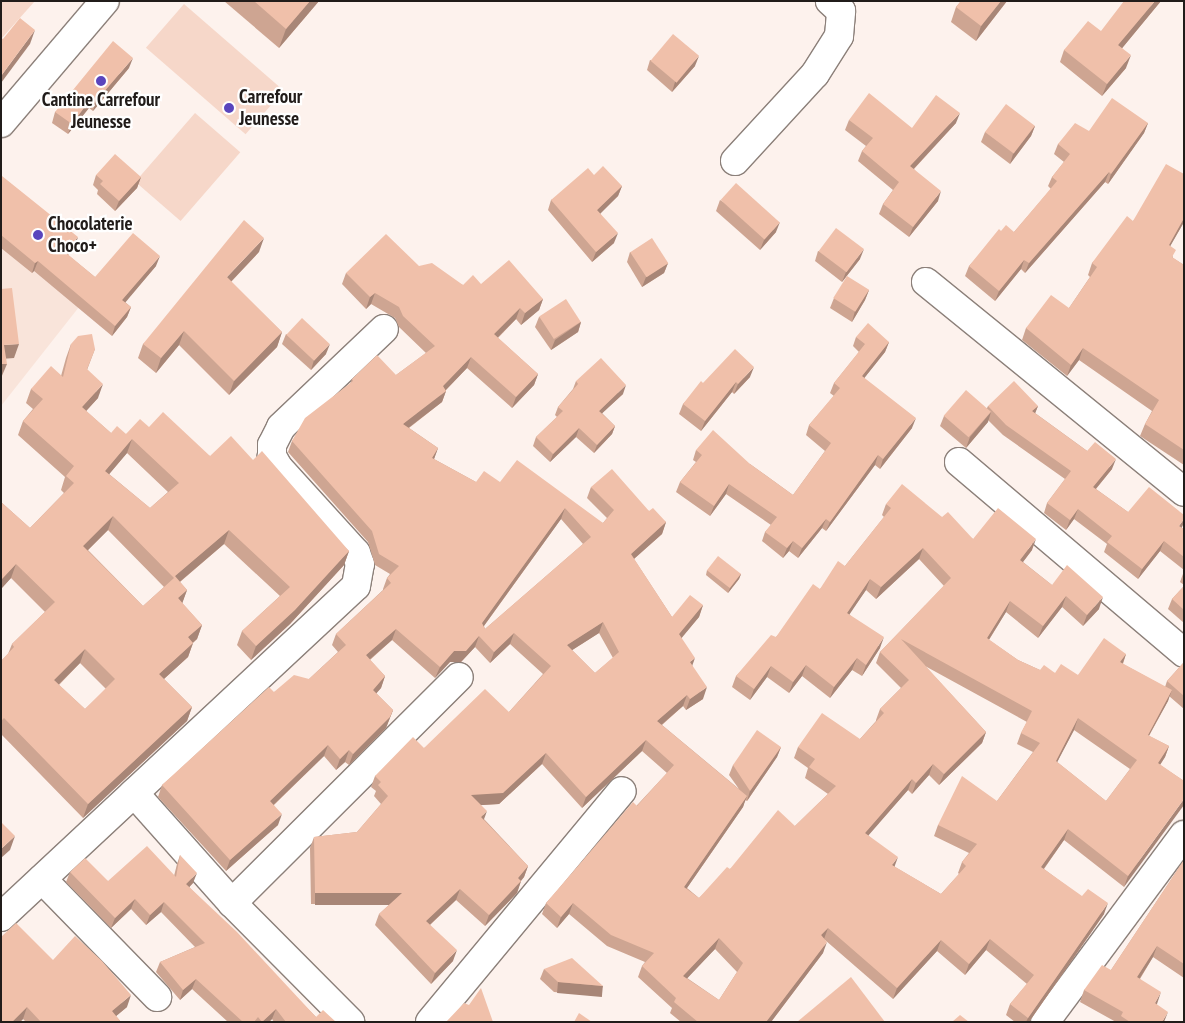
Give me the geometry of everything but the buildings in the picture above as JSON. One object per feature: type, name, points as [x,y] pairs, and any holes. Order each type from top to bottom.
[{"type":"street","points":[[1,123],[105,1]]},
{"type":"street","points":[[735,161],[815,74],[839,36],[841,11],[830,1]]},
{"type":"street","points":[[926,282],[1184,492]]},
{"type":"street","points":[[1,917],[356,586],[360,564],[356,553],[278,467],[272,456],[272,445],[281,427],[384,329]]},
{"type":"street","points":[[959,462],[1184,653]]},
{"type":"street","points":[[232,903],[459,677]]},
{"type":"street","points":[[430,1022],[622,791]]},
{"type":"street","points":[[134,793],[232,903],[350,1022]]},
{"type":"street","points":[[1045,1022],[1184,835]]},
{"type":"street","points":[[42,879],[156,998]]},
{"type":"shaded area","points":[[1,1],[35,1],[1,39]]},
{"type":"shaded area","points":[[184,4],[284,91],[246,134],[146,48]]},
{"type":"shaded area","points":[[195,113],[240,152],[181,221],[135,182]]},
{"type":"shaded area","points":[[1,245],[79,307],[1,406]]},
{"type":"place","name":"Cantine Carrefour Jeunesse","points":[[101,81]]},
{"type":"place","name":"Carrefour Jeunesse","points":[[229,108]]},
{"type":"place","name":"Chocolaterie Choco+","points":[[38,235]]}]
